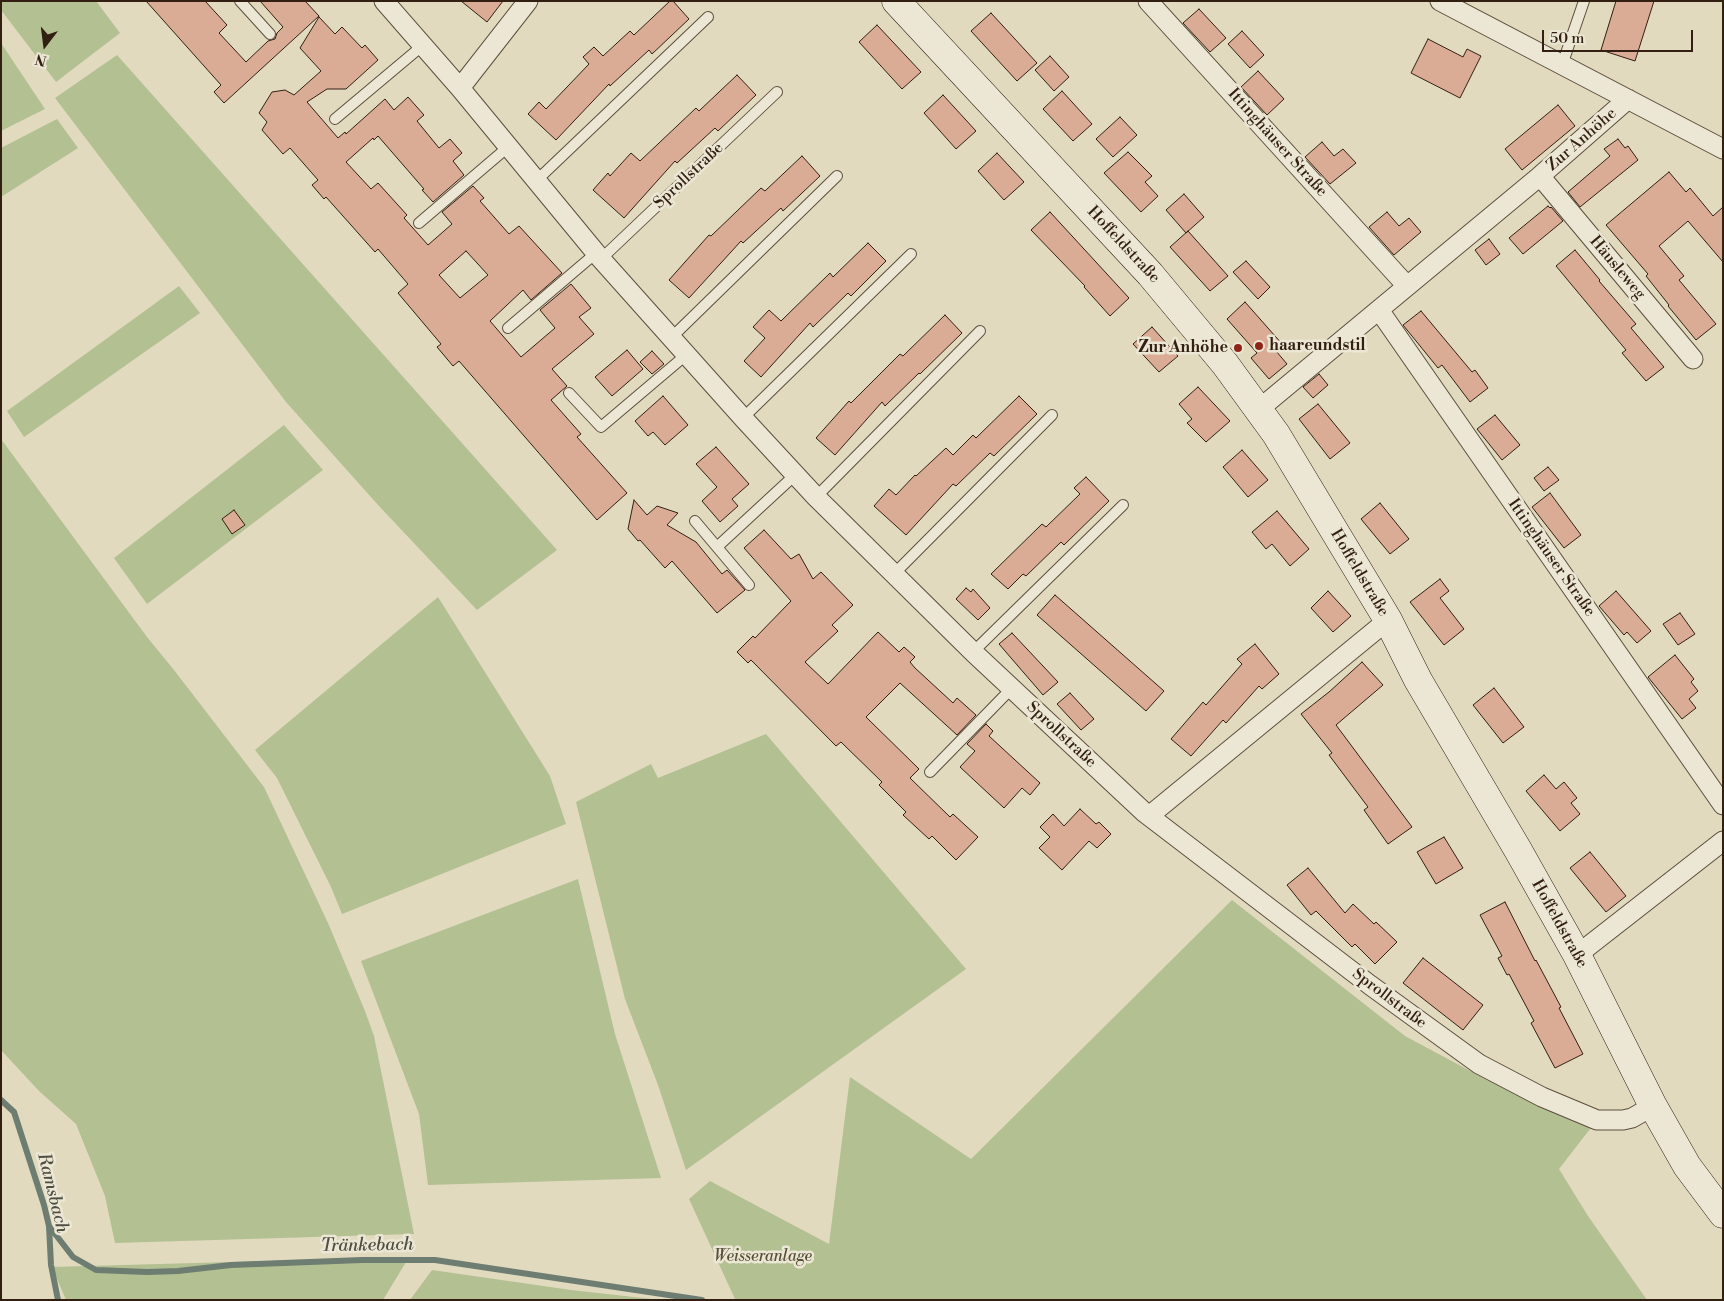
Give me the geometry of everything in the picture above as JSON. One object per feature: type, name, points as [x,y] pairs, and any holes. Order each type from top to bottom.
[{"type":"street","name":"Sprollstraße","points":[[384,1],[460,88],[598,256],[795,475],[1011,689],[1150,816],[1370,985],[1479,1064],[1542,1097],[1596,1120],[1632,1118],[1653,1106]]},
{"type":"street","points":[[460,88],[528,1]]},
{"type":"street","name":"Hoffeldstraße","points":[[896,1],[1150,274],[1226,364],[1276,434],[1388,620],[1418,680],[1577,955],[1653,1106],[1687,1166],[1723,1214]]},
{"type":"street","name":"Ittinghäuser Straße","points":[[1148,1],[1407,286]]},
{"type":"street","points":[[1440,1],[1723,149]]},
{"type":"street","name":"Zur Anhöhe","points":[[1258,410],[1540,176],[1628,100]]},
{"type":"street","name":"Häusleweg","points":[[1540,176],[1693,360]]},
{"type":"street","name":"Ittinghäuser Straße","points":[[1379,310],[1723,805]]},
{"type":"street","points":[[1150,816],[1388,620]]},
{"type":"street","points":[[1577,955],[1723,841]]},
{"type":"lane","points":[[240,1],[270,34]]},
{"type":"lane","points":[[1562,65],[1584,1]]},
{"type":"lane","points":[[536,181],[708,17]]},
{"type":"lane","points":[[335,119],[422,46]]},
{"type":"lane","name":"Sprollstraße","points":[[598,256],[777,92]]},
{"type":"lane","points":[[419,223],[508,147]]},
{"type":"lane","points":[[671,338],[837,176]]},
{"type":"lane","points":[[743,418],[911,254]]},
{"type":"lane","points":[[508,328],[598,256]]},
{"type":"lane","points":[[816,497],[980,331]]},
{"type":"lane","points":[[569,393],[600,427],[686,355]]},
{"type":"lane","points":[[894,574],[1052,415]]},
{"type":"lane","points":[[717,547],[795,475]]},
{"type":"lane","points":[[973,652],[1123,505]]},
{"type":"lane","points":[[695,520],[749,585]]},
{"type":"lane","points":[[930,772],[1011,689]]},
{"type":"green space","points":[[1,1],[96,1],[120,33],[56,82],[1,10]]},
{"type":"green space","points":[[1,43],[45,109],[1,131]]},
{"type":"green space","points":[[117,55],[557,550],[477,610],[379,506],[286,402],[55,98]]},
{"type":"green space","points":[[57,119],[78,148],[1,197],[1,148]]},
{"type":"green space","points":[[179,286],[200,313],[24,437],[7,411]]},
{"type":"green space","points":[[284,425],[323,470],[147,604],[114,558]]},
{"type":"green space","points":[[1,439],[147,637],[264,787],[328,923],[374,1036],[414,1234],[115,1243],[105,1196],[76,1124],[39,1091],[1,1050]]},
{"type":"green space","points":[[438,597],[550,776],[566,824],[342,914],[331,887],[277,778],[255,750]]},
{"type":"green space","points":[[766,734],[966,969],[686,1170],[658,1085],[625,999],[576,802],[651,764],[658,778]]},
{"type":"green space","points":[[578,879],[615,1034],[661,1178],[428,1185],[419,1114],[361,961]]},
{"type":"green space","name":"Weisseranlage","points":[[1232,900],[1405,1036],[1489,1081],[1507,1079],[1597,1120],[1559,1169],[1588,1216],[1647,1300],[735,1299],[689,1199],[710,1181],[829,1244],[850,1077],[971,1159]]},
{"type":"green space","points":[[409,1257],[383,1300],[66,1300],[52,1267]]},
{"type":"green space","points":[[432,1270],[571,1290],[661,1300],[410,1300]]},
{"type":"building","points":[[146,1],[205,1],[227,25],[219,33],[246,62],[268,41],[275,39],[277,33],[283,27],[260,1],[305,1],[319,16],[224,103],[214,92],[221,85]]},
{"type":"building","points":[[461,1],[503,1],[487,22]]},
{"type":"building","points":[[670,1],[673,1],[689,19],[652,54],[649,50],[610,86],[609,84],[556,140],[528,114],[539,102],[546,109],[589,64],[583,57],[594,47],[603,56],[630,31],[634,35]]},
{"type":"building","points":[[1616,1],[1654,1],[1635,61],[1601,50]]},
{"type":"building","points":[[1199,9],[1226,38],[1210,52],[1183,23]]},
{"type":"building","points":[[991,13],[1037,63],[1017,81],[971,31]]},
{"type":"building","points":[[319,17],[335,34],[342,27],[362,48],[365,45],[378,60],[346,89],[327,89],[307,102],[338,138],[345,132],[346,134],[385,99],[394,110],[408,97],[424,115],[417,121],[439,148],[450,139],[462,153],[453,161],[464,175],[433,202],[378,136],[374,140],[373,138],[346,162],[371,189],[378,183],[407,215],[404,218],[428,245],[452,224],[442,212],[473,186],[484,198],[480,201],[509,234],[519,226],[562,273],[531,300],[523,290],[490,321],[521,357],[555,328],[540,310],[571,284],[591,308],[579,317],[594,334],[552,369],[567,386],[551,400],[581,434],[577,437],[627,493],[597,520],[459,361],[453,366],[437,347],[441,344],[398,293],[408,284],[378,249],[375,252],[326,197],[324,199],[312,185],[318,180],[290,148],[283,154],[262,130],[267,122],[259,113],[272,92],[285,90],[294,95],[321,71],[300,48]],"holes":[[[466,251],[488,275],[460,298],[439,275]]]},
{"type":"building","points":[[877,25],[921,72],[902,89],[859,42]]},
{"type":"building","points":[[1242,31],[1264,55],[1250,68],[1228,44]]},
{"type":"building","points":[[1428,39],[1463,57],[1467,49],[1481,56],[1460,98],[1411,73]]},
{"type":"building","points":[[1050,56],[1069,77],[1054,91],[1035,70]]},
{"type":"building","points":[[1258,71],[1284,99],[1267,115],[1241,87]]},
{"type":"building","points":[[737,75],[756,95],[718,131],[715,128],[677,163],[675,161],[624,218],[593,190],[608,173],[610,176],[631,153],[640,161],[696,108],[699,111]]},
{"type":"building","points":[[1062,91],[1092,124],[1073,141],[1043,109]]},
{"type":"building","points":[[943,95],[976,131],[956,149],[924,113]]},
{"type":"building","points":[[1558,105],[1575,126],[1522,170],[1505,149]]},
{"type":"building","points":[[1120,117],[1137,135],[1113,157],[1096,139]]},
{"type":"building","points":[[1618,139],[1625,148],[1628,146],[1638,160],[1580,207],[1568,192],[1610,156],[1604,149]]},
{"type":"building","points":[[1322,142],[1334,156],[1343,149],[1356,163],[1330,184],[1305,157]]},
{"type":"building","points":[[1128,152],[1152,176],[1145,182],[1158,196],[1141,212],[1104,173]]},
{"type":"building","points":[[997,153],[1024,182],[1004,200],[978,171]]},
{"type":"building","points":[[802,156],[820,176],[783,211],[781,208],[743,243],[741,241],[689,298],[669,280],[709,235],[711,236],[761,188],[765,191]]},
{"type":"building","points":[[1669,172],[1686,192],[1690,188],[1713,216],[1723,207],[1723,262],[1688,221],[1659,246],[1684,276],[1679,280],[1716,324],[1696,340],[1646,276],[1648,274],[1606,225]]},
{"type":"building","points":[[1184,194],[1204,217],[1186,233],[1166,210]]},
{"type":"building","points":[[1548,206],[1563,221],[1523,254],[1509,238]]},
{"type":"building","points":[[1050,212],[1129,298],[1110,316],[1085,286],[1031,230]]},
{"type":"building","points":[[1387,212],[1399,226],[1409,218],[1421,232],[1394,255],[1369,227]]},
{"type":"building","points":[[1188,231],[1228,276],[1210,291],[1170,247]]},
{"type":"building","points":[[1489,239],[1500,254],[1486,265],[1475,250]]},
{"type":"building","points":[[868,243],[886,261],[851,296],[848,293],[813,327],[810,323],[761,377],[744,361],[765,338],[753,327],[769,310],[781,321],[830,273],[833,277]]},
{"type":"building","points":[[1575,250],[1636,324],[1631,328],[1664,367],[1646,381],[1622,353],[1626,350],[1556,266]]},
{"type":"building","points":[[1246,261],[1270,287],[1258,299],[1233,272]]},
{"type":"building","points":[[1245,302],[1283,345],[1276,351],[1287,364],[1269,379],[1251,358],[1257,353],[1227,319]]},
{"type":"building","points":[[1421,311],[1472,372],[1475,370],[1488,388],[1470,402],[1442,365],[1438,368],[1403,325]]},
{"type":"building","points":[[945,315],[962,333],[920,374],[885,406],[882,402],[835,455],[816,438],[849,401],[851,403],[900,354],[903,356]]},
{"type":"building","points":[[1152,327],[1178,356],[1159,372],[1133,344]]},
{"type":"building","points":[[627,350],[643,369],[612,396],[595,377]]},
{"type":"building","points":[[652,351],[664,364],[652,374],[640,362]]},
{"type":"building","points":[[1319,374],[1328,385],[1313,398],[1303,387]]},
{"type":"building","points":[[1198,387],[1230,421],[1206,442],[1187,423],[1192,419],[1179,404]]},
{"type":"building","points":[[663,396],[688,425],[665,445],[653,432],[648,436],[635,421]]},
{"type":"building","points":[[1019,396],[1037,414],[994,456],[990,453],[956,486],[953,484],[906,535],[874,506],[889,489],[896,495],[915,475],[946,448],[953,455],[973,435],[976,438]]},
{"type":"building","points":[[1318,404],[1350,443],[1330,459],[1299,419]]},
{"type":"building","points":[[1495,415],[1520,445],[1502,460],[1477,429]]},
{"type":"building","points":[[716,447],[749,484],[732,499],[738,506],[720,522],[702,501],[717,487],[696,464]]},
{"type":"building","points":[[1242,450],[1268,480],[1248,497],[1223,467]]},
{"type":"building","points":[[1548,467],[1559,480],[1544,491],[1534,478]]},
{"type":"building","points":[[1086,477],[1109,501],[1064,545],[1061,542],[1026,576],[1023,574],[1008,589],[991,574],[1042,524],[1046,527],[1080,494],[1074,488]]},
{"type":"building","points":[[1550,493],[1581,535],[1564,548],[1532,507]]},
{"type":"building","points":[[634,500],[647,515],[657,506],[678,513],[667,525],[696,542],[722,574],[727,570],[745,590],[717,613],[672,561],[665,568],[628,529]]},
{"type":"building","points":[[1380,503],[1409,539],[1390,554],[1361,519]]},
{"type":"building","points":[[234,510],[245,525],[232,534],[222,519]]},
{"type":"building","points":[[1277,511],[1309,549],[1290,566],[1272,544],[1266,549],[1252,532]]},
{"type":"building","points":[[764,530],[791,559],[799,554],[813,579],[821,572],[853,605],[832,625],[838,631],[805,662],[828,684],[878,632],[899,652],[904,647],[915,657],[910,662],[953,703],[957,698],[976,715],[957,735],[900,683],[866,717],[919,769],[910,778],[950,817],[953,814],[978,837],[956,860],[932,836],[929,839],[903,815],[906,812],[879,785],[882,782],[841,742],[836,746],[751,660],[748,663],[737,652],[753,636],[755,638],[791,601],[744,548]]},
{"type":"building","points":[[1440,579],[1449,591],[1440,598],[1464,629],[1444,645],[1410,602]]},
{"type":"building","points":[[966,588],[971,592],[973,589],[990,608],[978,620],[956,599]]},
{"type":"building","points":[[1328,591],[1351,616],[1333,632],[1311,608]]},
{"type":"building","points":[[1616,591],[1651,631],[1637,643],[1627,632],[1624,635],[1599,606]]},
{"type":"building","points":[[1055,595],[1164,691],[1146,711],[1037,615]]},
{"type":"building","points":[[1680,613],[1695,634],[1678,645],[1663,624]]},
{"type":"building","points":[[1012,633],[1058,682],[1043,695],[999,644]]},
{"type":"building","points":[[1255,644],[1279,674],[1262,689],[1259,686],[1226,723],[1223,720],[1191,756],[1171,739],[1203,702],[1206,705],[1242,664],[1237,659]]},
{"type":"building","points":[[1675,655],[1694,679],[1691,682],[1698,691],[1689,699],[1696,708],[1682,719],[1648,677]]},
{"type":"building","points":[[1362,662],[1383,685],[1336,725],[1412,827],[1388,844],[1364,810],[1368,807],[1329,755],[1332,753],[1301,714]]},
{"type":"building","points":[[1494,688],[1524,727],[1503,743],[1473,705]]},
{"type":"building","points":[[1070,693],[1094,719],[1081,730],[1057,704]]},
{"type":"building","points":[[986,724],[993,731],[989,736],[1040,783],[1030,795],[1022,788],[1004,808],[960,767],[975,751],[967,744]]},
{"type":"building","points":[[1544,775],[1556,789],[1564,782],[1577,798],[1571,803],[1580,814],[1560,831],[1526,791]]},
{"type":"building","points":[[1080,809],[1096,824],[1099,822],[1111,834],[1097,848],[1089,841],[1062,870],[1039,848],[1050,837],[1040,827],[1053,814],[1064,826]]},
{"type":"building","points":[[1444,837],[1463,868],[1436,884],[1417,852]]},
{"type":"building","points":[[1590,852],[1626,896],[1606,912],[1570,868]]},
{"type":"building","points":[[1308,868],[1345,913],[1353,904],[1397,942],[1375,964],[1355,944],[1352,947],[1316,911],[1311,915],[1287,885]]},
{"type":"building","points":[[1505,902],[1561,1007],[1559,1008],[1583,1054],[1555,1068],[1531,1023],[1534,1021],[1509,974],[1507,975],[1498,958],[1502,956],[1480,915]]},
{"type":"building","points":[[1423,958],[1483,1005],[1463,1030],[1403,983]]},
{"type":"waterway","name":"Ramsbach","points":[[1,1100],[14,1112],[44,1205],[49,1226],[51,1265],[58,1300]]},
{"type":"waterway","name":"Tränkebach","points":[[49,1226],[73,1257],[96,1270],[147,1272],[178,1271],[231,1265],[362,1260],[435,1260],[702,1300]]},
{"type":"place","name":"haareundstil","points":[[1259,346]]},
{"type":"place","name":"Zur Anhöhe","points":[[1238,348]]}]
